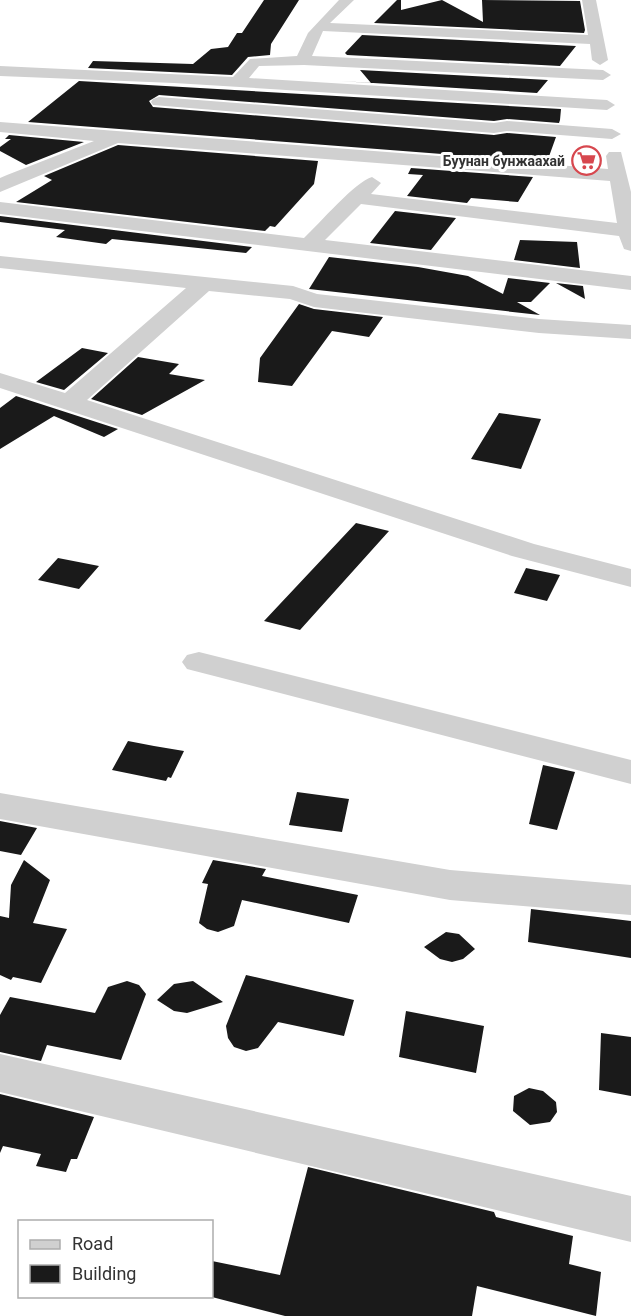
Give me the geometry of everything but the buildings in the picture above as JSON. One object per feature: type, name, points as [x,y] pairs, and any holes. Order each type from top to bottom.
[{"type":"street","points":[[304,60],[305,48],[320,27],[347,0]]},
{"type":"street","points":[[354,198],[630,236],[589,0]]},
{"type":"street","points":[[320,27],[597,40]]},
{"type":"street","points":[[237,82],[255,62],[304,60],[603,75]]},
{"type":"street","points":[[0,71],[174,78],[607,105]]},
{"type":"street","points":[[131,139],[174,78]]},
{"type":"street","points":[[152,111],[612,134]]},
{"type":"street","points":[[0,127],[113,139],[399,157],[619,176]]},
{"type":"street","points":[[0,186],[43,164],[87,153],[113,139]]},
{"type":"street","points":[[399,157],[354,198],[317,247],[304,278],[314,300],[538,326],[631,332]]},
{"type":"street","points":[[0,208],[631,283]]},
{"type":"street","points":[[0,262],[204,284],[304,278]]},
{"type":"street","points":[[71,401],[204,284]]},
{"type":"street","points":[[0,380],[71,401],[252,464],[500,543],[631,578]]},
{"type":"street","points":[[199,662],[631,772]]},
{"type":"street","points":[[0,806],[450,885],[631,900]]},
{"type":"street","points":[[0,1073],[631,1219]]},
{"type":"place","name":"Буунан бунжаахай","points":[[586,161]]}]
